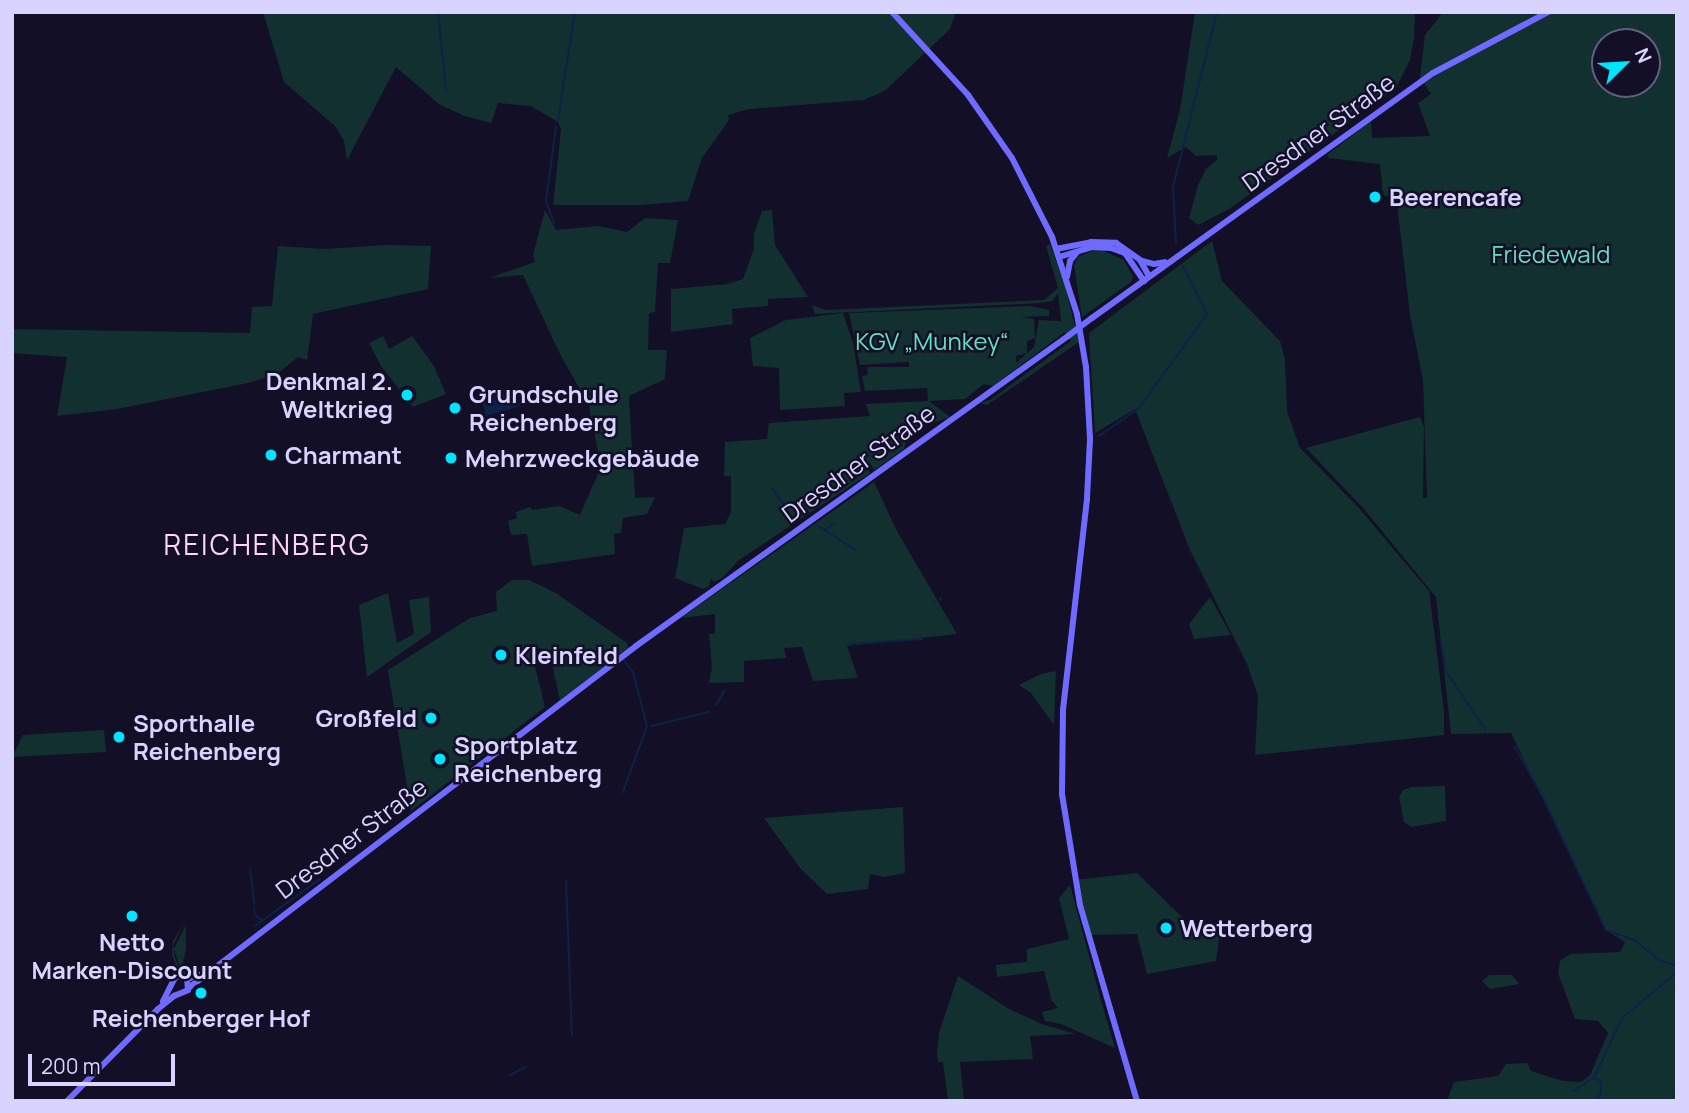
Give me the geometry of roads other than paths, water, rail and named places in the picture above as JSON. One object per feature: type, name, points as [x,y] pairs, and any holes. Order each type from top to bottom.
[{"type":"main road","points":[[892,12],[927,48],[988,121],[1012,158],[1056,249],[1066,278],[1086,367],[1090,439],[1087,499],[1063,710],[1062,794],[1080,905],[1137,1101]]},
{"type":"main road","name":"Dresdner Straße","points":[[178,994],[636,646],[1177,256],[1433,73],[1548,12]]},
{"type":"main road","points":[[1056,249],[1108,242],[1124,246],[1140,260],[1154,264],[1177,256]]},
{"type":"main road","points":[[1059,257],[1099,247],[1119,250],[1147,278]]},
{"type":"main road","points":[[1066,278],[1070,261],[1080,250]]},
{"type":"main road","points":[[1140,260],[1147,278]]},
{"type":"main road","name":"Dresdner Straße","points":[[172,987],[176,976],[187,978],[207,971]]},
{"type":"main road","points":[[187,978],[190,987]]},
{"type":"main road","points":[[67,1101],[158,1009],[178,994],[172,987],[158,1009]]},
{"type":"water","points":[[492,390],[512,396],[511,400],[514,402],[517,398],[521,406],[486,416],[480,392]]},
{"type":"waterway","points":[[438,12],[446,90]]},
{"type":"waterway","points":[[558,120],[575,12]]},
{"type":"waterway","points":[[1176,243],[1173,187],[1217,12]]},
{"type":"waterway","points":[[554,223],[546,201],[556,127]]},
{"type":"waterway","points":[[1099,436],[1139,408],[1207,314],[1183,266]]},
{"type":"waterway","points":[[773,489],[783,504],[808,513]]},
{"type":"waterway","points":[[825,530],[835,523]]},
{"type":"waterway","points":[[818,526],[856,550]]},
{"type":"waterway","points":[[850,644],[922,639]]},
{"type":"waterway","points":[[1441,642],[1446,672],[1486,730]]},
{"type":"waterway","points":[[607,651],[619,653]]},
{"type":"waterway","points":[[623,792],[647,726],[633,672],[624,660]]},
{"type":"waterway","points":[[716,706],[724,691]]},
{"type":"waterway","points":[[651,726],[709,712]]},
{"type":"waterway","points":[[1515,747],[1544,799],[1606,930],[1636,941],[1659,960],[1677,966]]},
{"type":"waterway","points":[[250,869],[254,904]]},
{"type":"waterway","points":[[255,926],[320,879]]},
{"type":"waterway","points":[[566,880],[572,1035]]},
{"type":"waterway","points":[[254,908],[255,915],[263,921]]},
{"type":"waterway","points":[[1573,1091],[1594,1078],[1622,1018],[1677,972]]},
{"type":"waterway","points":[[510,1075],[526,1067]]},
{"type":"waterway","points":[[1594,1078],[1601,1081],[1601,1093],[1595,1101]]},
{"type":"place","name":"Beerencafe","points":[[1375,197]]},
{"type":"place","name":"Denkmal 2. Weltkrieg","points":[[407,395]]},
{"type":"place","name":"Grundschule Reichenberg","points":[[455,408]]},
{"type":"place","name":"Charmant","points":[[271,455]]},
{"type":"place","name":"Mehrzweckgebäude","points":[[451,458]]},
{"type":"place","name":"Kleinfeld","points":[[501,655]]},
{"type":"place","name":"Großfeld","points":[[431,718]]},
{"type":"place","name":"Sporthalle Reichenberg","points":[[119,737]]},
{"type":"place","name":"Sportplatz Reichenberg","points":[[440,759]]},
{"type":"place","name":"Netto Marken-Discount","points":[[132,916]]},
{"type":"place","name":"Wetterberg","points":[[1166,928]]},
{"type":"place","name":"Reichenberger Hof","points":[[201,993]]},
{"type":"district","name":"REICHENBERG","points":[[267,544]]},
{"type":"park label","name":"Friedewald","points":[[1551,254]]},
{"type":"park label","name":"KGV „Munkey“","points":[[932,341]]}]
